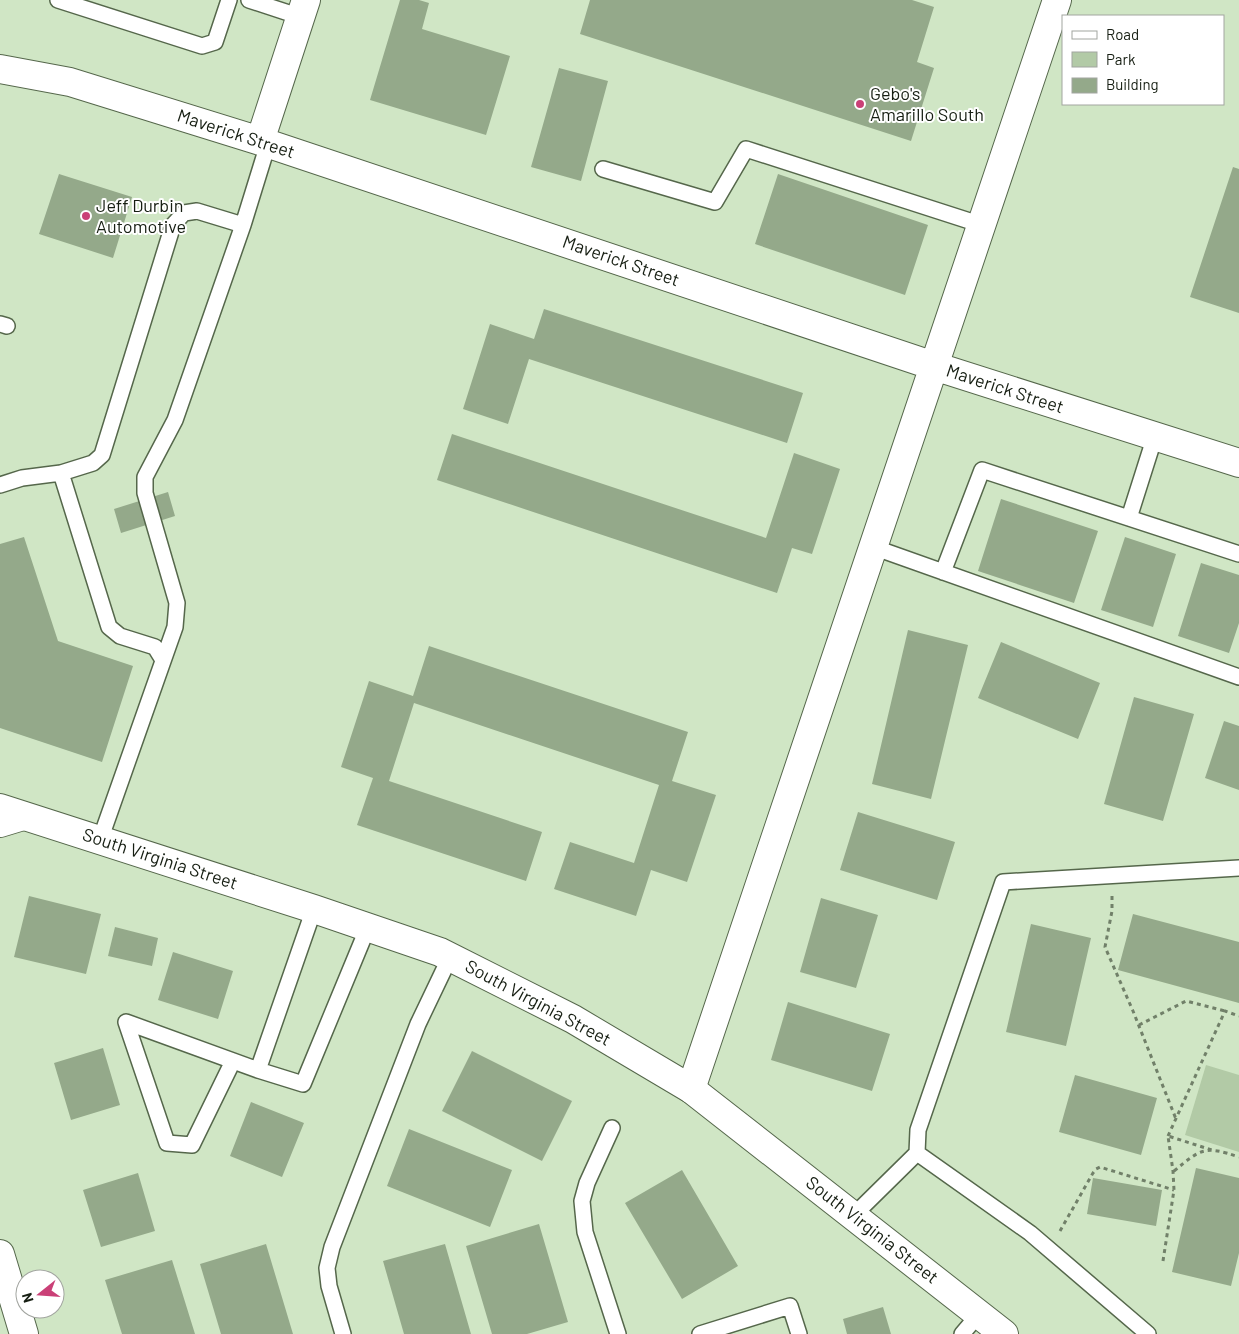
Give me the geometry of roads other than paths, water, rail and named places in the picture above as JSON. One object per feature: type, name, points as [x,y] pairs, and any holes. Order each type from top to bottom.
[{"type":"street","points":[[691,1089],[1057,0]]},
{"type":"street","points":[[264,143],[304,8]]},
{"type":"street","name":"Maverick Street","points":[[0,69],[70,82],[264,143],[934,366],[1239,463]]},
{"type":"street","name":"South Virginia Street","points":[[8,816],[100,840],[440,952],[573,1019],[691,1089],[853,1216],[970,1324],[1004,1334]]},
{"type":"street","points":[[0,1254],[24,1334]]},
{"type":"lane","points":[[58,0],[202,46],[215,42],[229,0]]},
{"type":"lane","points":[[249,0],[304,8]]},
{"type":"lane","points":[[100,840],[164,660],[175,626],[178,603],[145,494],[146,477],[175,420],[243,226],[264,143]]},
{"type":"lane","points":[[603,169],[715,202],[746,149],[982,225]]},
{"type":"lane","points":[[0,485],[22,478],[61,474],[93,463],[102,455],[173,224],[184,214],[198,210],[243,226]]},
{"type":"lane","points":[[1129,518],[1154,436]]},
{"type":"lane","points":[[943,572],[982,470],[1239,554]]},
{"type":"lane","points":[[61,474],[109,627],[120,636],[155,647],[164,660]]},
{"type":"lane","points":[[873,547],[1239,677]]},
{"type":"lane","points":[[853,1216],[917,1153],[918,1130],[1003,882],[1239,868]]},
{"type":"lane","points":[[258,1070],[314,909]]},
{"type":"lane","points":[[233,1061],[192,1145],[167,1143],[126,1022],[215,1055],[303,1084],[368,927]]},
{"type":"lane","points":[[343,1334],[327,1268],[332,1247],[418,1024],[450,958]]},
{"type":"lane","points":[[612,1128],[587,1182],[582,1201],[585,1232],[618,1334]]},
{"type":"lane","points":[[917,1153],[1030,1233],[1148,1334]]},
{"type":"lane","points":[[700,1334],[790,1306],[799,1334]]},
{"type":"place","name":"Gebo's Amarillo South","points":[[860,104]]},
{"type":"place","name":"Jeff Durbin Automotive","points":[[86,216]]}]
